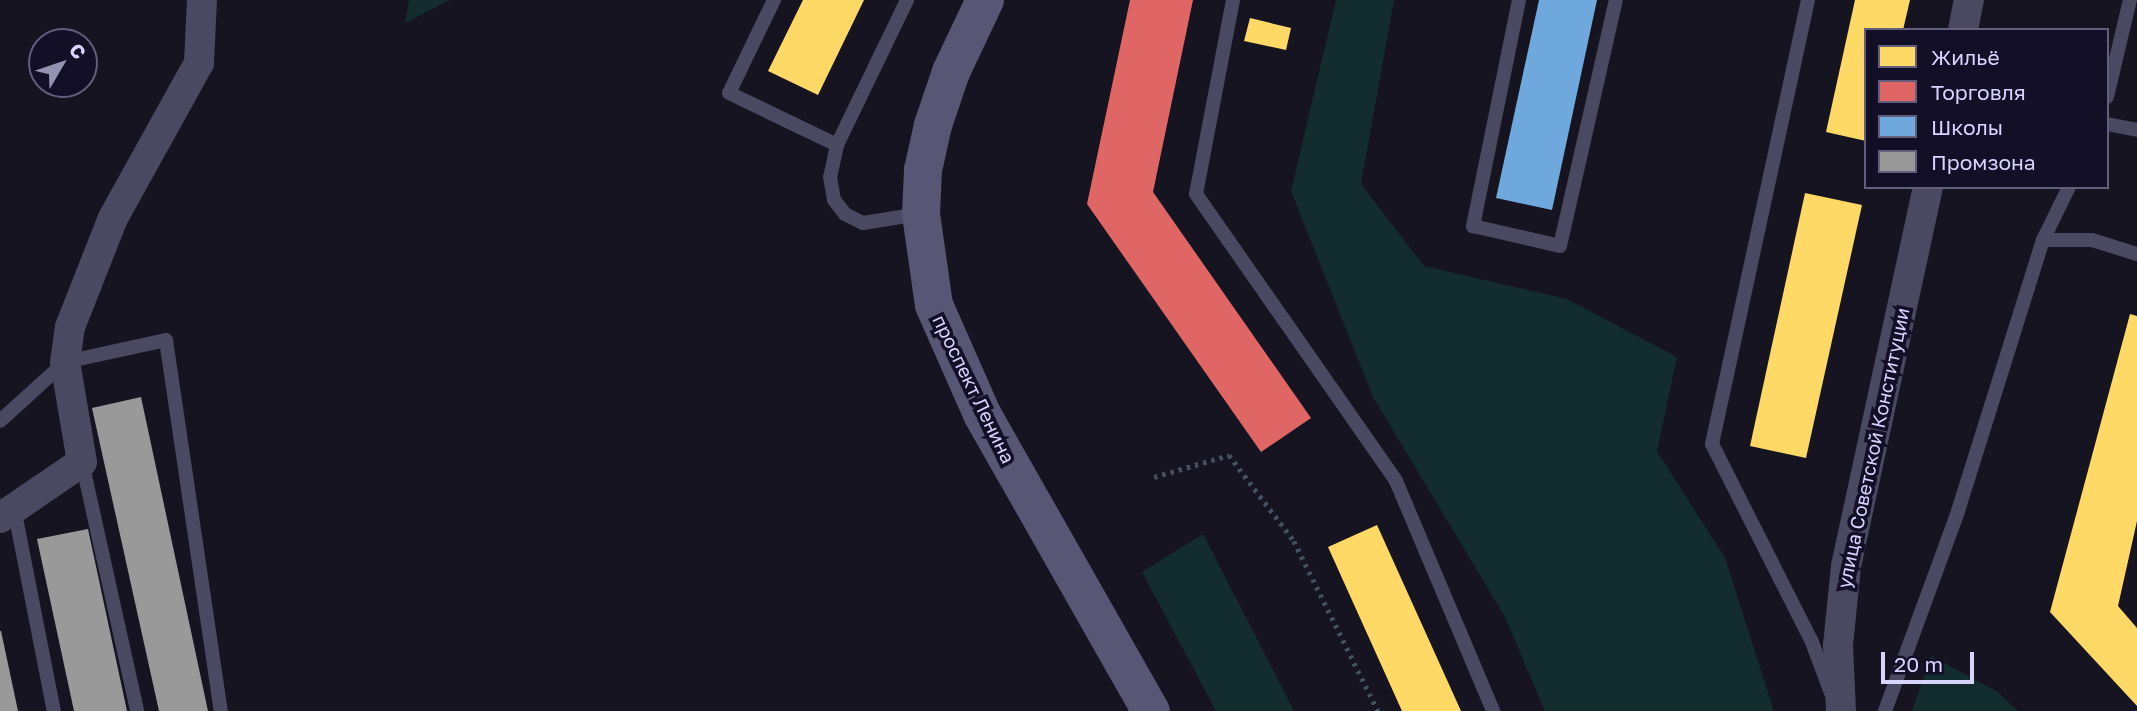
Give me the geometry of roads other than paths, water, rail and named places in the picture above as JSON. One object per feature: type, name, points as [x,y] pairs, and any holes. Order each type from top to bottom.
[{"type":"main road","name":"проспект Ленина","points":[[985,0],[933,125],[921,214],[934,305],[951,349],[982,414],[1151,711]]},
{"type":"street","points":[[7,513],[82,462],[65,362],[70,327],[113,218],[199,63],[202,0]]},
{"type":"street","points":[[1963,28],[1969,0]]},
{"type":"street","name":"улица Советской Конституции","points":[[1839,711],[1838,645],[1846,566],[1928,189]]},
{"type":"lane","points":[[774,0],[729,93],[837,145]]},
{"type":"lane","points":[[907,0],[837,145],[830,177],[834,200],[845,214],[863,223],[921,214]]},
{"type":"lane","points":[[1233,0],[1196,194],[1396,481],[1493,711]]},
{"type":"lane","points":[[1519,0],[1473,226],[1560,246],[1616,0]]},
{"type":"lane","points":[[1808,0],[1712,444],[1812,642],[1839,711]]},
{"type":"lane","points":[[2109,89],[2130,0]]},
{"type":"lane","points":[[2109,124],[2137,130]]},
{"type":"lane","points":[[1885,711],[1958,511],[2043,240],[2068,189]]},
{"type":"lane","points":[[2043,240],[2092,240],[2137,254]]},
{"type":"lane","points":[[0,421],[65,362],[166,340],[221,711]]},
{"type":"lane","points":[[82,462],[137,711]]},
{"type":"lane","points":[[7,513],[54,711]]}]
